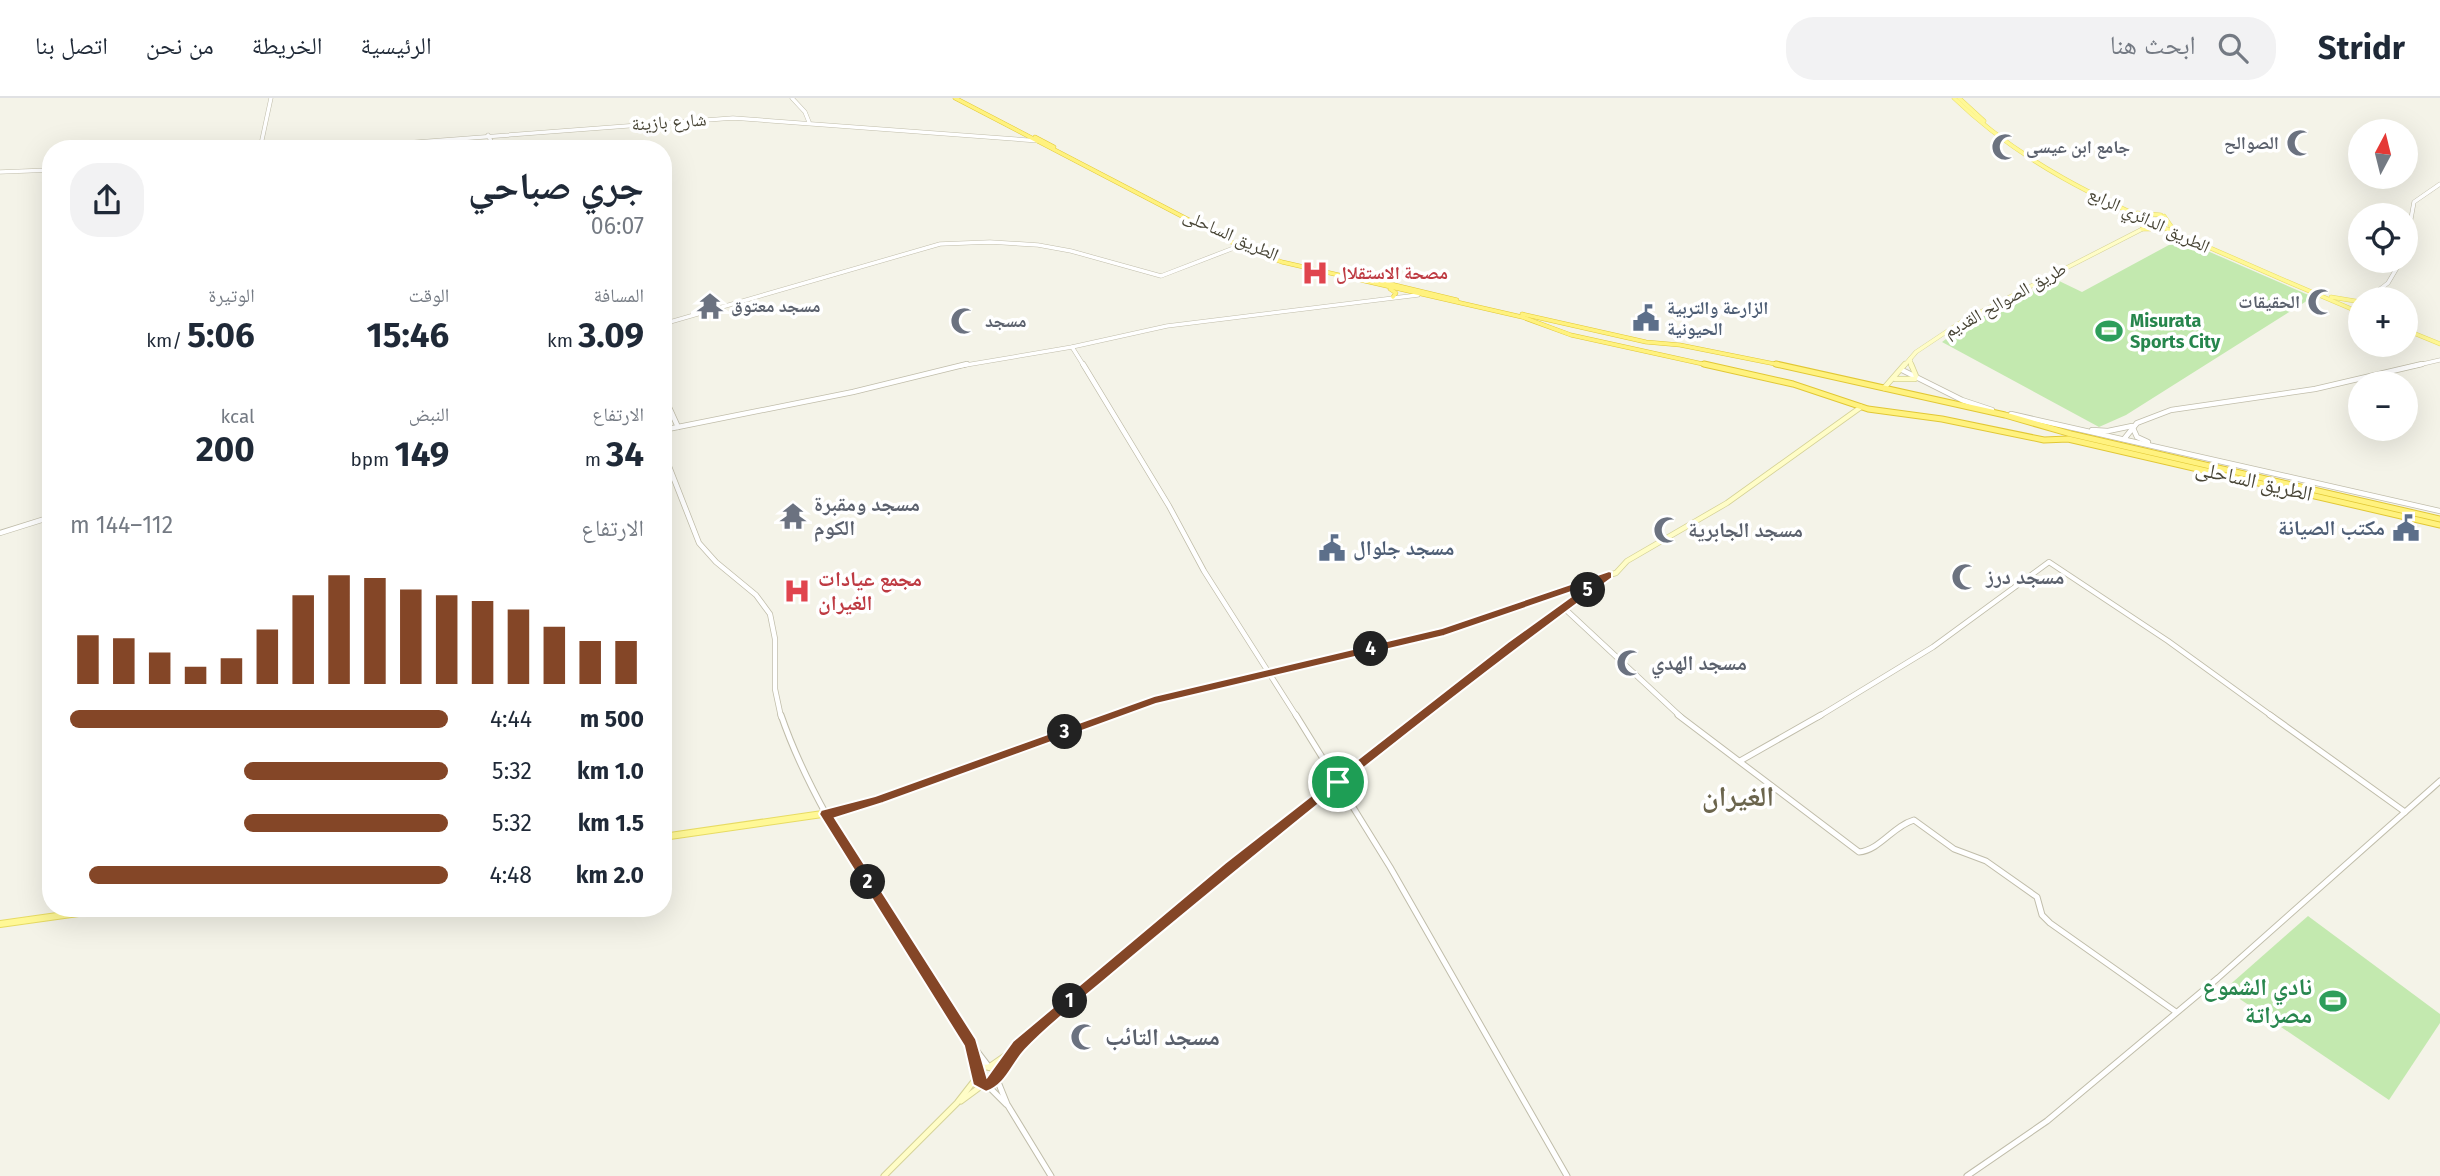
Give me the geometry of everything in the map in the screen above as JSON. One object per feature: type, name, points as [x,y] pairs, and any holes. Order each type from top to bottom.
[{"type":"highway","name":"الطريق الساحلى","points":[[954,98],[1239,246],[1282,262],[1522,317]]},
{"type":"highway","name":"الطريق الساحلى","points":[[961,98],[1229,238],[1274,256],[1646,342]]},
{"type":"highway","points":[[1015,140],[1023,137],[1022,134]]},
{"type":"highway","points":[[1027,142],[1048,147]]},
{"type":"highway","points":[[1384,286],[1396,293],[1393,297]]},
{"type":"highway","points":[[1522,317],[1571,335],[1793,384],[1861,407],[1930,416],[2044,440],[2069,436]]},
{"type":"highway","points":[[1646,342],[1688,346],[1884,388],[2005,415],[2069,436]]},
{"type":"highway","name":"الطريق الساحلى","points":[[2069,436],[2440,525]]},
{"type":"highway","name":"الطريق الساحلى","points":[[2185,463],[2440,519]]},
{"type":"main road","name":"الطريق الدائري الرابع","points":[[1954,98],[1984,126],[2064,180],[2130,214],[2348,304]]},
{"type":"main road","name":"الطريق الدائري الرابع","points":[[1959,98],[1990,126],[2031,156],[2153,222]]},
{"type":"main road","points":[[2137,213],[2163,216],[2173,231]]},
{"type":"main road","points":[[2130,214],[2140,220],[2140,229],[2173,231]]},
{"type":"main road","name":"طريق الصوالح القديم","points":[[1884,388],[1910,359],[1961,322],[2153,222]]},
{"type":"main road","name":"الطريق الدائري الرابع","points":[[2173,231],[2348,304]]},
{"type":"main road","points":[[2331,297],[2348,304]]},
{"type":"main road","points":[[2418,336],[2438,345]]},
{"type":"main road","points":[[1894,379],[1915,377],[1910,359]]},
{"type":"main road","points":[[672,836],[843,811],[1154,700],[1444,632],[1616,573],[1627,561],[1666,536],[1727,503],[1861,407]]},
{"type":"main road","points":[[884,1176],[957,1103],[978,1075],[1019,1046],[1230,867],[1503,652],[1609,575]]},
{"type":"main road","points":[[0,923],[46,917]]},
{"type":"main road","points":[[957,1103],[997,1076],[1019,1046]]},
{"type":"main road","points":[[989,1067],[995,1069],[997,1076]]},
{"type":"main road","points":[[978,1075],[979,1081],[986,1084]]},
{"type":"street","points":[[262,140],[271,98]]},
{"type":"street","points":[[792,98],[804,111],[809,122]]},
{"type":"street","name":"شارع بازينة","points":[[430,140],[725,118],[809,122],[1039,141]]},
{"type":"street","points":[[488,135],[490,140]]},
{"type":"street","name":"شارع بازينة","points":[[1015,140],[1039,141]]},
{"type":"street","points":[[0,172],[42,170]]},
{"type":"street","points":[[2413,203],[2422,192],[2440,184]]},
{"type":"street","points":[[672,321],[940,244],[988,241],[1023,243],[1071,251],[1161,276],[1239,246]]},
{"type":"street","points":[[672,428],[853,392],[981,361],[1072,347],[1182,324],[1418,295]]},
{"type":"street","points":[[1072,347],[1169,506],[1204,570],[1410,900],[1567,1176]]},
{"type":"street","points":[[2070,428],[2108,431],[2132,426],[2171,410],[2325,387],[2440,360]]},
{"type":"street","points":[[1901,371],[1981,407],[2440,510]]},
{"type":"street","points":[[672,414],[678,427]]},
{"type":"street","points":[[2124,439],[2132,426]]},
{"type":"street","points":[[2132,426],[2135,435],[2144,441],[2179,452]]},
{"type":"street","points":[[672,474],[706,553],[714,563],[764,603],[771,615],[775,637],[774,682],[778,706],[825,814],[971,1044],[989,1067]]},
{"type":"street","points":[[0,533],[42,520]]},
{"type":"street","points":[[1740,761],[1889,675],[1960,628],[2002,593],[2049,562],[2154,632],[2405,812]]},
{"type":"street","points":[[1564,608],[1654,695],[1859,852],[1869,851],[1905,821],[1917,821],[1954,849],[1986,861],[2035,896],[2042,915],[2050,923],[2176,1012]]},
{"type":"street","points":[[1967,1176],[2047,1121],[2440,781]]},
{"type":"street","points":[[971,1044],[978,1075]]},
{"type":"street","points":[[997,1076],[1007,1104],[1051,1176]]},
{"type":"street","points":[[986,1084],[1007,1104]]},
{"type":"green space","name":"Misurata Sports City","points":[[2180,239],[2313,297],[2126,415],[2099,427],[1942,342],[1961,328],[2055,279],[2082,292]]},
{"type":"green space","name":"نادي الشموع مصراتة","points":[[2308,916],[2440,1014],[2440,1023],[2389,1100],[2225,989]]},
{"type":"place","name":"الصوالح","points":[[2300,143]]},
{"type":"place","name":"جامع ابن عيسى","points":[[2005,147]]},
{"type":"place","name":"مصحة الاستقلال","points":[[1315,273]]},
{"type":"place","name":"الحقيقات","points":[[2321,302]]},
{"type":"place","name":"مسجد معتوق","points":[[710,306]]},
{"type":"place","name":"الزارعة والتربية الحيونية","points":[[1646,318]]},
{"type":"place","name":"مسجد","points":[[964,321]]},
{"type":"place","name":"Misurata Sports City","points":[[2109,331]]},
{"type":"place","name":"مسجد ومقبرة الكوم","points":[[793,516]]},
{"type":"place","name":"مكتب الصيانة","points":[[2406,528]]},
{"type":"place","name":"مسجد الجابرية","points":[[1667,530]]},
{"type":"place","name":"مسجد جلوال","points":[[1332,548]]},
{"type":"place","name":"مسجد درز","points":[[1965,577]]},
{"type":"place","name":"مجمع عيادات الغيران","points":[[797,591]]},
{"type":"place","name":"مسجد الهدي","points":[[1630,663]]},
{"type":"place","name":"نادي الشموع مصراتة","points":[[2333,1001]]},
{"type":"place","name":"مسجد التائب","points":[[1084,1037]]},
{"type":"district","name":"الغيران","points":[[1738,796]]},
{"type":"route","points":[[1609,575],[1512,645],[1338,782],[1230,867],[1065,1004],[1019,1046],[996,1079],[986,1084],[978,1080],[971,1044],[825,814],[879,800],[1154,700],[1444,632],[1609,575]]}]
